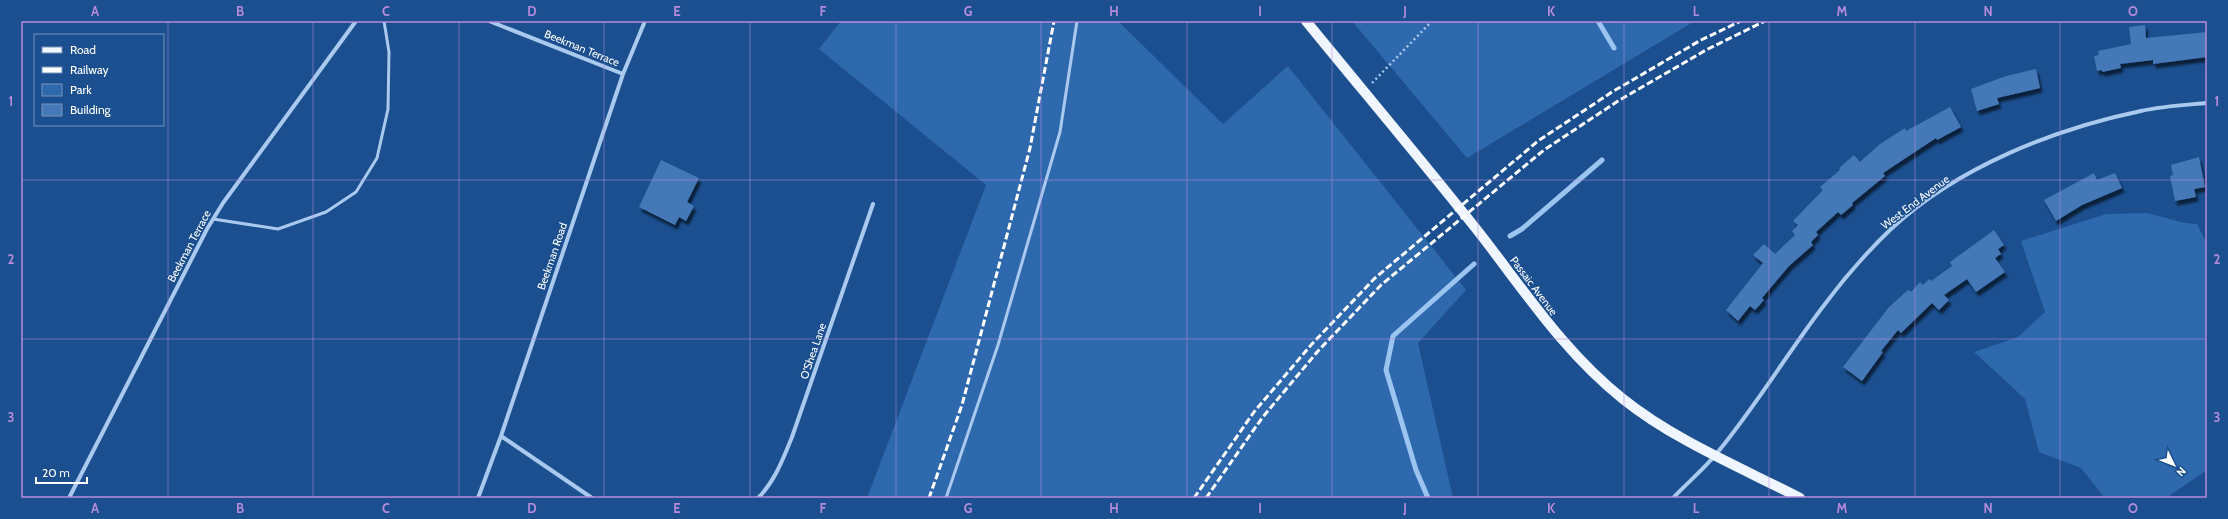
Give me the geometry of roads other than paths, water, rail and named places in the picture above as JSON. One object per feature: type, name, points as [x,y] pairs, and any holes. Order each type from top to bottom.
[{"type":"main road","name":"Passaic Avenue","points":[[1306,21],[1482,236],[1563,343],[1594,375],[1624,400],[1656,423],[1800,498]]},
{"type":"street","name":"Beekman Terrace","points":[[69,498],[214,219],[356,21]]},
{"type":"street","name":"Beekman Terrace","points":[[489,21],[623,74]]},
{"type":"street","name":"Beekman Road","points":[[478,498],[501,436],[623,74],[645,21]]},
{"type":"street","name":"West End Avenue","points":[[1673,498],[1716,455],[1825,304],[1859,263],[1893,228],[1937,194],[1985,165],[2036,141],[2089,123],[2143,110],[2207,103]]},
{"type":"street","name":"O'Shea Lane","points":[[758,498],[766,490],[781,465],[792,437],[873,204]]},
{"type":"street","points":[[501,436],[592,498]]},
{"type":"lane","points":[[214,219],[278,229],[326,212],[356,192],[377,158],[388,109],[389,52],[384,21]]},
{"type":"lane","points":[[946,498],[998,345],[1060,132],[1077,21]]},
{"type":"waterway","points":[[1598,21],[1614,48]]},
{"type":"waterway","points":[[1510,236],[1522,229],[1602,160]]},
{"type":"waterway","points":[[1428,498],[1416,470],[1386,370],[1393,336],[1474,264]]},
{"type":"railway","points":[[929,498],[962,405],[1030,148],[1054,21]]},
{"type":"railway","points":[[1194,498],[1254,412],[1311,345],[1375,278],[1538,141],[1612,92],[1701,40],[1741,21]]},
{"type":"railway","points":[[1206,498],[1262,418],[1318,351],[1381,285],[1544,150],[1618,101],[1706,50],[1765,21]]}]
